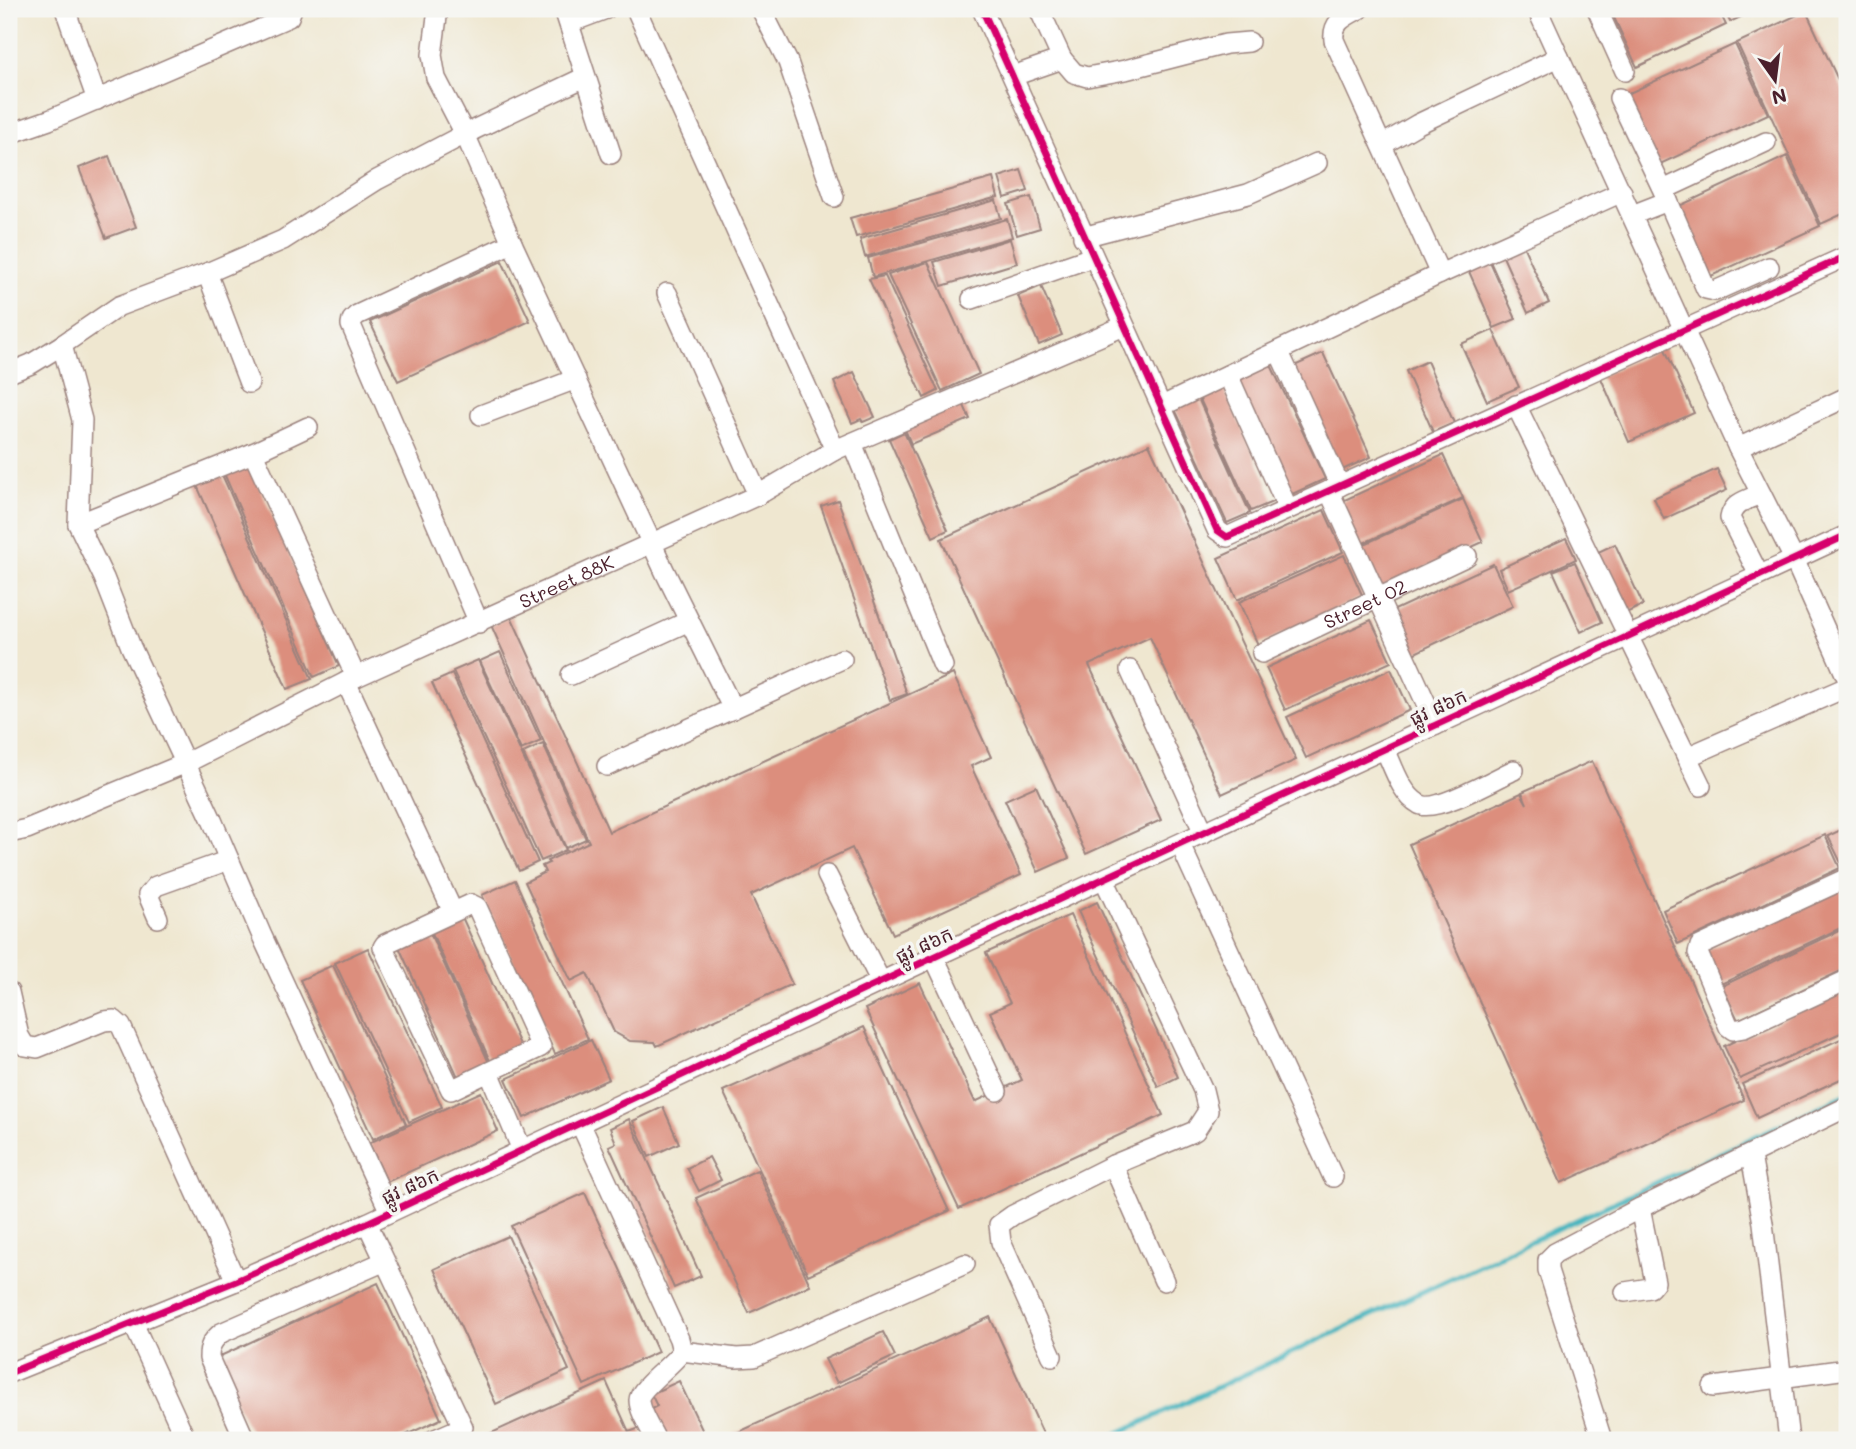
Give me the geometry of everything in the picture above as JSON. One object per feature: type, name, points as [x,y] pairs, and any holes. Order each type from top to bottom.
[{"type":"street","points":[[65,9],[97,100]]},
{"type":"street","points":[[9,134],[97,100],[289,17],[292,9]]},
{"type":"street","points":[[438,9],[432,55],[436,78],[465,134],[512,243],[652,543],[733,709]]},
{"type":"street","points":[[606,9],[566,16],[611,154]]},
{"type":"street","points":[[636,9],[843,447],[943,666]]},
{"type":"street","points":[[761,9],[788,62],[834,197]]},
{"type":"street","points":[[982,9],[1217,530],[1227,537],[1847,256]]},
{"type":"street","points":[[1040,9],[1062,59],[1074,73],[1087,77],[1216,46],[1249,42]]},
{"type":"street","points":[[1359,9],[1339,19],[1333,30],[1334,40],[1440,274]]},
{"type":"street","points":[[1537,9],[1738,448],[1794,559],[1847,678]]},
{"type":"street","points":[[1597,9],[1625,71]]},
{"type":"street","points":[[1382,145],[1418,124],[1559,57]]},
{"type":"street","points":[[1013,76],[1062,59]]},
{"type":"street","points":[[9,373],[31,364],[62,345],[118,306],[207,273],[283,240],[377,180],[465,134],[585,78]]},
{"type":"street","points":[[1619,98],[1706,289],[1715,290],[1769,267]]},
{"type":"street","points":[[1632,215],[1766,142]]},
{"type":"street","points":[[1083,237],[1248,194],[1317,163]]},
{"type":"street","points":[[1162,406],[1440,274],[1622,192]]},
{"type":"street","points":[[479,624],[351,325],[357,315],[512,243]]},
{"type":"street","points":[[972,299],[1093,257]]},
{"type":"street","points":[[207,273],[249,383]]},
{"type":"street","points":[[667,293],[758,495]]},
{"type":"street","name":"Street 88K","points":[[9,833],[27,830],[186,763],[351,680],[758,495],[843,447],[1124,326]]},
{"type":"street","points":[[62,345],[82,420],[78,524],[262,936],[390,1212]]},
{"type":"street","points":[[1279,352],[1378,598],[1436,725]]},
{"type":"street","points":[[1228,375],[1288,509]]},
{"type":"street","points":[[481,415],[576,379]]},
{"type":"street","points":[[1738,448],[1847,397]]},
{"type":"street","points":[[1516,405],[1701,786]]},
{"type":"street","points":[[78,524],[253,453],[308,427]]},
{"type":"street","points":[[253,453],[453,912]]},
{"type":"street","points":[[1759,575],[1730,518],[1732,509],[1737,504],[1761,494]]},
{"type":"street","name":"ផ្លូវ ៨៦ក","points":[[9,1373],[236,1281],[367,1223],[934,957],[1847,535]]},
{"type":"street","name":"Street 02","points":[[1262,653],[1467,556]]},
{"type":"street","points":[[571,675],[689,621]]},
{"type":"street","points":[[607,766],[842,659]]},
{"type":"street","points":[[1130,670],[1204,832]]},
{"type":"street","points":[[1687,757],[1847,687]]},
{"type":"street","points":[[1385,749],[1405,790],[1419,805],[1429,807],[1514,770]]},
{"type":"street","points":[[1180,844],[1333,1177]]},
{"type":"street","points":[[158,918],[148,895],[156,886],[229,860]]},
{"type":"street","points":[[827,875],[881,982]]},
{"type":"street","points":[[1847,878],[1700,946],[1698,953],[1729,1027],[1733,1030],[1744,1028],[1847,980]]},
{"type":"street","points":[[1052,1356],[1001,1242],[999,1225],[1013,1215],[1113,1165],[1195,1131],[1208,1111],[1203,1090],[1104,879]]},
{"type":"street","points":[[471,904],[477,907],[541,1044],[539,1049],[453,1089],[449,1088],[383,947],[453,912],[471,904]]},
{"type":"street","points":[[934,957],[997,1091]]},
{"type":"street","points":[[9,992],[19,1036],[25,1046],[37,1048],[104,1021],[114,1020],[121,1026],[236,1281]]},
{"type":"street","points":[[489,1072],[522,1150]]},
{"type":"street","points":[[1602,1440],[1548,1270],[1548,1260],[1640,1208],[1752,1156],[1847,1107]]},
{"type":"street","points":[[580,1123],[679,1339],[682,1351]]},
{"type":"street","points":[[1752,1156],[1763,1223],[1788,1440]]},
{"type":"street","points":[[1113,1165],[1164,1281]]},
{"type":"street","points":[[1625,1292],[1650,1288],[1655,1282],[1640,1208]]},
{"type":"street","points":[[367,1223],[383,1262],[463,1427],[433,1440]]},
{"type":"street","points":[[245,1440],[209,1358],[209,1348],[214,1339],[383,1262]]},
{"type":"street","points":[[682,1351],[736,1358],[754,1357],[965,1264]]},
{"type":"street","points":[[132,1323],[187,1440]]},
{"type":"street","points":[[656,1440],[639,1405],[638,1397],[682,1351]]},
{"type":"street","points":[[1713,1387],[1847,1369]]},
{"type":"building","points":[[1610,9],[1718,9],[1726,25],[1637,67]]},
{"type":"building","points":[[1724,9],[1758,9],[1730,22]]},
{"type":"building","points":[[1806,11],[1847,99],[1847,212],[1821,224],[1737,43]]},
{"type":"building","points":[[1735,44],[1768,114],[1658,165],[1625,95]]},
{"type":"building","points":[[109,156],[136,227],[106,238],[79,168]]},
{"type":"building","points":[[1787,156],[1820,226],[1709,277],[1677,207]]},
{"type":"building","points":[[1021,170],[1028,191],[1005,198],[999,177]]},
{"type":"building","points":[[993,178],[998,197],[856,237],[850,218]]},
{"type":"building","points":[[1031,197],[1040,228],[1017,235],[1008,204]]},
{"type":"building","points":[[996,200],[1001,218],[865,257],[860,239]]},
{"type":"building","points":[[1007,219],[1012,237],[873,277],[868,258]]},
{"type":"building","points":[[1010,239],[1017,263],[942,286],[934,262]]},
{"type":"building","points":[[1522,243],[1549,303],[1528,313],[1501,252]]},
{"type":"building","points":[[1488,257],[1516,319],[1494,328],[1467,267]]},
{"type":"building","points":[[502,261],[530,321],[398,381],[370,322]]},
{"type":"building","points":[[928,262],[979,374],[942,391],[888,275]]},
{"type":"building","points":[[885,276],[938,391],[924,398],[869,279]]},
{"type":"building","points":[[1041,286],[1062,335],[1039,345],[1018,296]]},
{"type":"building","points":[[1493,330],[1519,387],[1487,401],[1461,344]]},
{"type":"building","points":[[1664,347],[1694,413],[1629,442],[1600,376]]},
{"type":"building","points":[[1323,353],[1371,457],[1340,471],[1292,367]]},
{"type":"building","points":[[1427,361],[1454,423],[1433,432],[1406,371]]},
{"type":"building","points":[[1270,363],[1325,479],[1290,495],[1235,380]]},
{"type":"building","points":[[854,372],[875,417],[852,423],[834,382]]},
{"type":"building","points":[[1222,384],[1275,501],[1251,511],[1198,395]]},
{"type":"building","points":[[1197,396],[1250,513],[1227,523],[1174,407]]},
{"type":"building","points":[[962,401],[970,419],[911,444],[904,427]]},
{"type":"building","points":[[904,432],[948,530],[933,537],[889,439]]},
{"type":"building","points":[[1149,444],[1296,760],[1222,794],[1150,637],[1089,665],[1161,820],[1086,854],[941,539]]},
{"type":"building","points":[[1443,455],[1463,498],[1357,546],[1338,503]]},
{"type":"building","points":[[247,458],[339,666],[314,677],[222,469]]},
{"type":"building","points":[[1717,469],[1727,490],[1664,519],[1654,498]]},
{"type":"building","points":[[220,470],[312,679],[287,689],[195,481]]},
{"type":"building","points":[[1463,499],[1483,542],[1378,589],[1358,547]]},
{"type":"building","points":[[838,500],[907,694],[890,700],[821,506]]},
{"type":"building","points":[[1324,510],[1343,552],[1237,600],[1218,558]]},
{"type":"building","points":[[1566,538],[1576,559],[1508,590],[1499,569]]},
{"type":"building","points":[[1615,544],[1643,605],[1622,615],[1594,554]]},
{"type":"building","points":[[1344,555],[1363,597],[1258,645],[1239,602]]},
{"type":"building","points":[[1575,562],[1602,622],[1581,632],[1553,571]]},
{"type":"building","points":[[1493,564],[1513,606],[1409,656],[1388,613]]},
{"type":"building","points":[[511,616],[609,832],[953,674],[991,757],[971,766],[1021,875],[893,934],[852,848],[751,895],[792,984],[657,1046],[655,1042],[630,1041],[614,1032],[587,973],[571,981],[525,882],[545,872],[542,866],[549,863],[547,861],[589,842],[491,625]]},
{"type":"building","points":[[1371,620],[1391,662],[1285,710],[1266,668]]},
{"type":"building","points":[[500,652],[541,741],[521,750],[480,661]]},
{"type":"building","points":[[478,660],[566,850],[541,861],[453,671]]},
{"type":"building","points":[[1391,669],[1410,710],[1306,758],[1287,717]]},
{"type":"building","points":[[452,674],[538,862],[519,871],[432,683]]},
{"type":"building","points":[[543,744],[586,839],[566,848],[523,753]]},
{"type":"building","points":[[1592,761],[1744,1100],[1561,1183],[1409,844],[1521,793],[1527,804],[1522,792]]},
{"type":"building","points":[[1036,786],[1069,858],[1038,872],[1005,800]]},
{"type":"building","points":[[1847,827],[1847,865],[1843,867],[1828,836]]},
{"type":"building","points":[[1825,835],[1840,868],[1678,944],[1663,910]]},
{"type":"building","points":[[515,880],[588,1039],[555,1054],[482,895]]},
{"type":"building","points":[[1847,884],[1847,925],[1721,984],[1705,951]]},
{"type":"building","points":[[1097,902],[1178,1077],[1158,1087],[1078,911]]},
{"type":"building","points":[[1070,915],[1163,1115],[959,1209],[865,1009],[920,983],[975,1102],[1022,1080],[990,1012],[1010,1003],[986,953]]},
{"type":"building","points":[[462,917],[522,1049],[491,1063],[431,931]]},
{"type":"building","points":[[1847,927],[1847,968],[1738,1020],[1722,986]]},
{"type":"building","points":[[430,933],[490,1065],[459,1079],[399,947]]},
{"type":"building","points":[[368,948],[442,1107],[409,1122],[335,963]]},
{"type":"building","points":[[333,965],[406,1124],[373,1139],[300,980]]},
{"type":"building","points":[[1847,989],[1847,1030],[1740,1079],[1724,1046]]},
{"type":"building","points":[[864,1027],[949,1211],[808,1275],[723,1091]]},
{"type":"building","points":[[1847,1036],[1847,1076],[1757,1118],[1742,1084]]},
{"type":"building","points":[[591,1040],[609,1079],[524,1118],[506,1079]]},
{"type":"building","points":[[481,1092],[498,1131],[387,1182],[369,1143]]},
{"type":"building","points":[[663,1107],[679,1143],[649,1157],[633,1121]]},
{"type":"building","points":[[629,1119],[701,1276],[674,1288],[609,1146],[616,1143],[610,1128]]},
{"type":"building","points":[[709,1157],[721,1180],[699,1191],[687,1168]]},
{"type":"building","points":[[757,1170],[810,1285],[749,1313],[696,1198]]},
{"type":"building","points":[[585,1193],[658,1352],[584,1385],[511,1226]]},
{"type":"building","points":[[508,1236],[569,1370],[496,1404],[434,1269]]},
{"type":"building","points":[[378,1283],[441,1419],[395,1440],[254,1440],[216,1358]]},
{"type":"building","points":[[990,1317],[1046,1440],[732,1440],[730,1436]]},
{"type":"building","points":[[883,1332],[895,1356],[837,1383],[825,1359]]},
{"type":"building","points":[[606,1381],[629,1432],[640,1428],[645,1440],[487,1440],[485,1436]]},
{"type":"building","points":[[679,1381],[707,1440],[661,1440],[647,1411],[657,1406],[651,1394]]},
{"type":"waterway","points":[[1104,1440],[1847,1094]]},
{"type":"cycle path","points":[[982,9],[1217,530],[1227,537],[1847,256]]},
{"type":"cycle path","points":[[9,1373],[236,1281],[367,1223],[934,957],[1847,535]]}]
